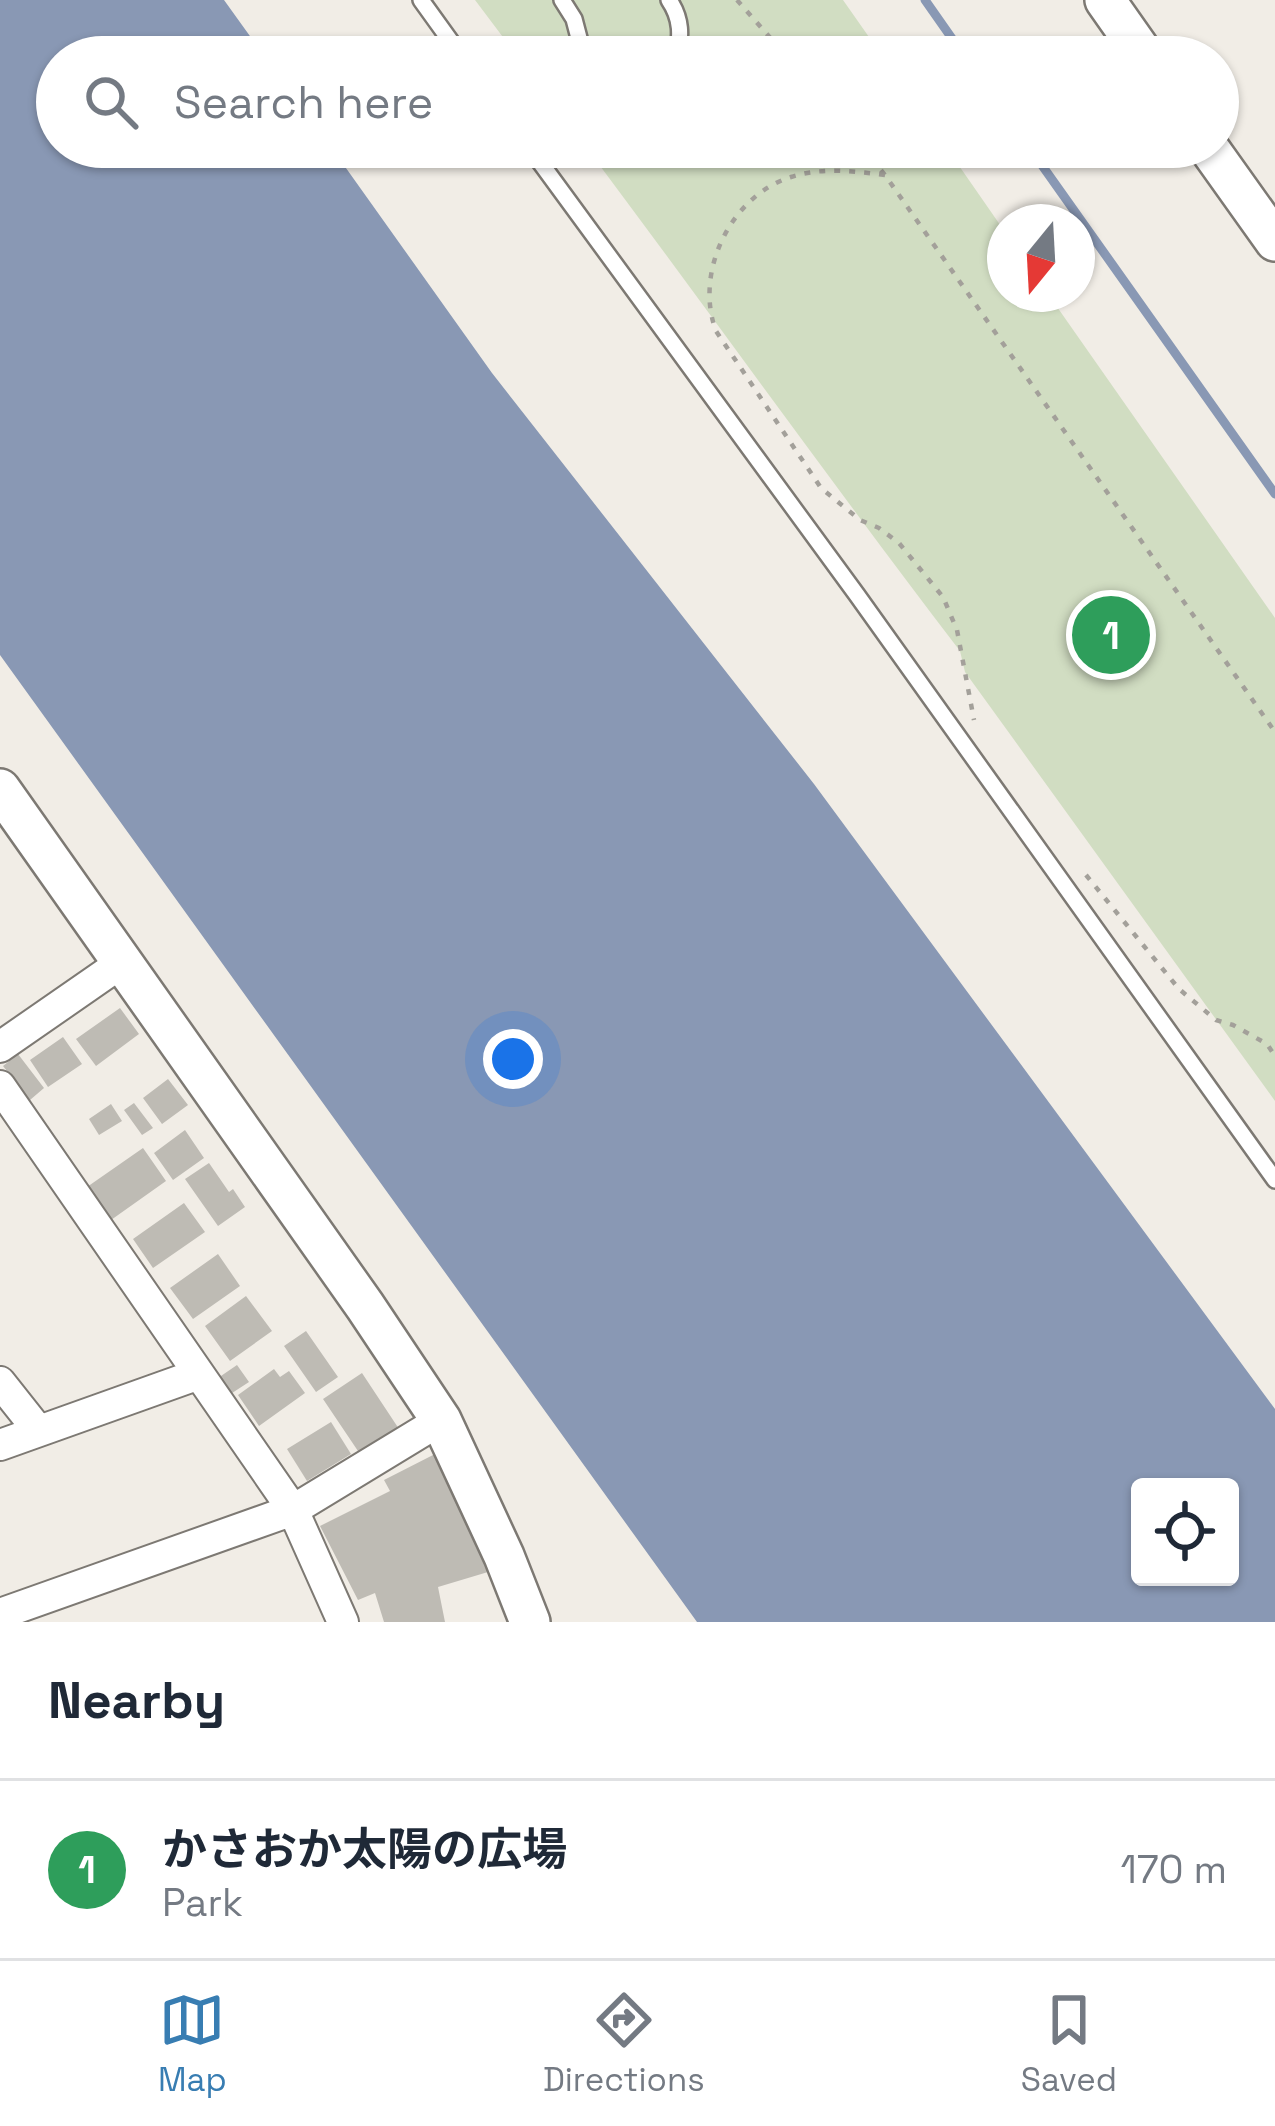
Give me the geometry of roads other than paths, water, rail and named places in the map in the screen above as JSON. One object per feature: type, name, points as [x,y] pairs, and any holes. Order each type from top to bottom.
[{"type":"street","points":[[1105,0],[1130,36]]},
{"type":"street","points":[[1223,168],[1275,242]]},
{"type":"street","points":[[0,789],[352,1286],[441,1420],[530,1622]]},
{"type":"street","points":[[0,1047],[124,961]]},
{"type":"street","points":[[0,1086],[293,1510],[343,1622]]},
{"type":"street","points":[[0,1445],[199,1373]]},
{"type":"street","points":[[0,1382],[38,1430]]},
{"type":"street","points":[[2,1613],[293,1510],[441,1420]]},
{"type":"lane","points":[[421,0],[448,36]]},
{"type":"lane","points":[[562,0],[578,36]]},
{"type":"lane","points":[[669,0],[681,36]]},
{"type":"lane","points":[[544,168],[1275,1180]]},
{"type":"water","points":[[0,0],[224,0],[250,36],[36,36],[36,168],[346,168],[492,373],[814,784],[1275,1409],[1275,1622],[697,1622],[0,655]]},
{"type":"waterway","points":[[925,0],[950,36]]},
{"type":"waterway","points":[[1044,168],[1275,494]]},
{"type":"place","name":"かさおか太陽の広場","points":[[1111,635]]}]
